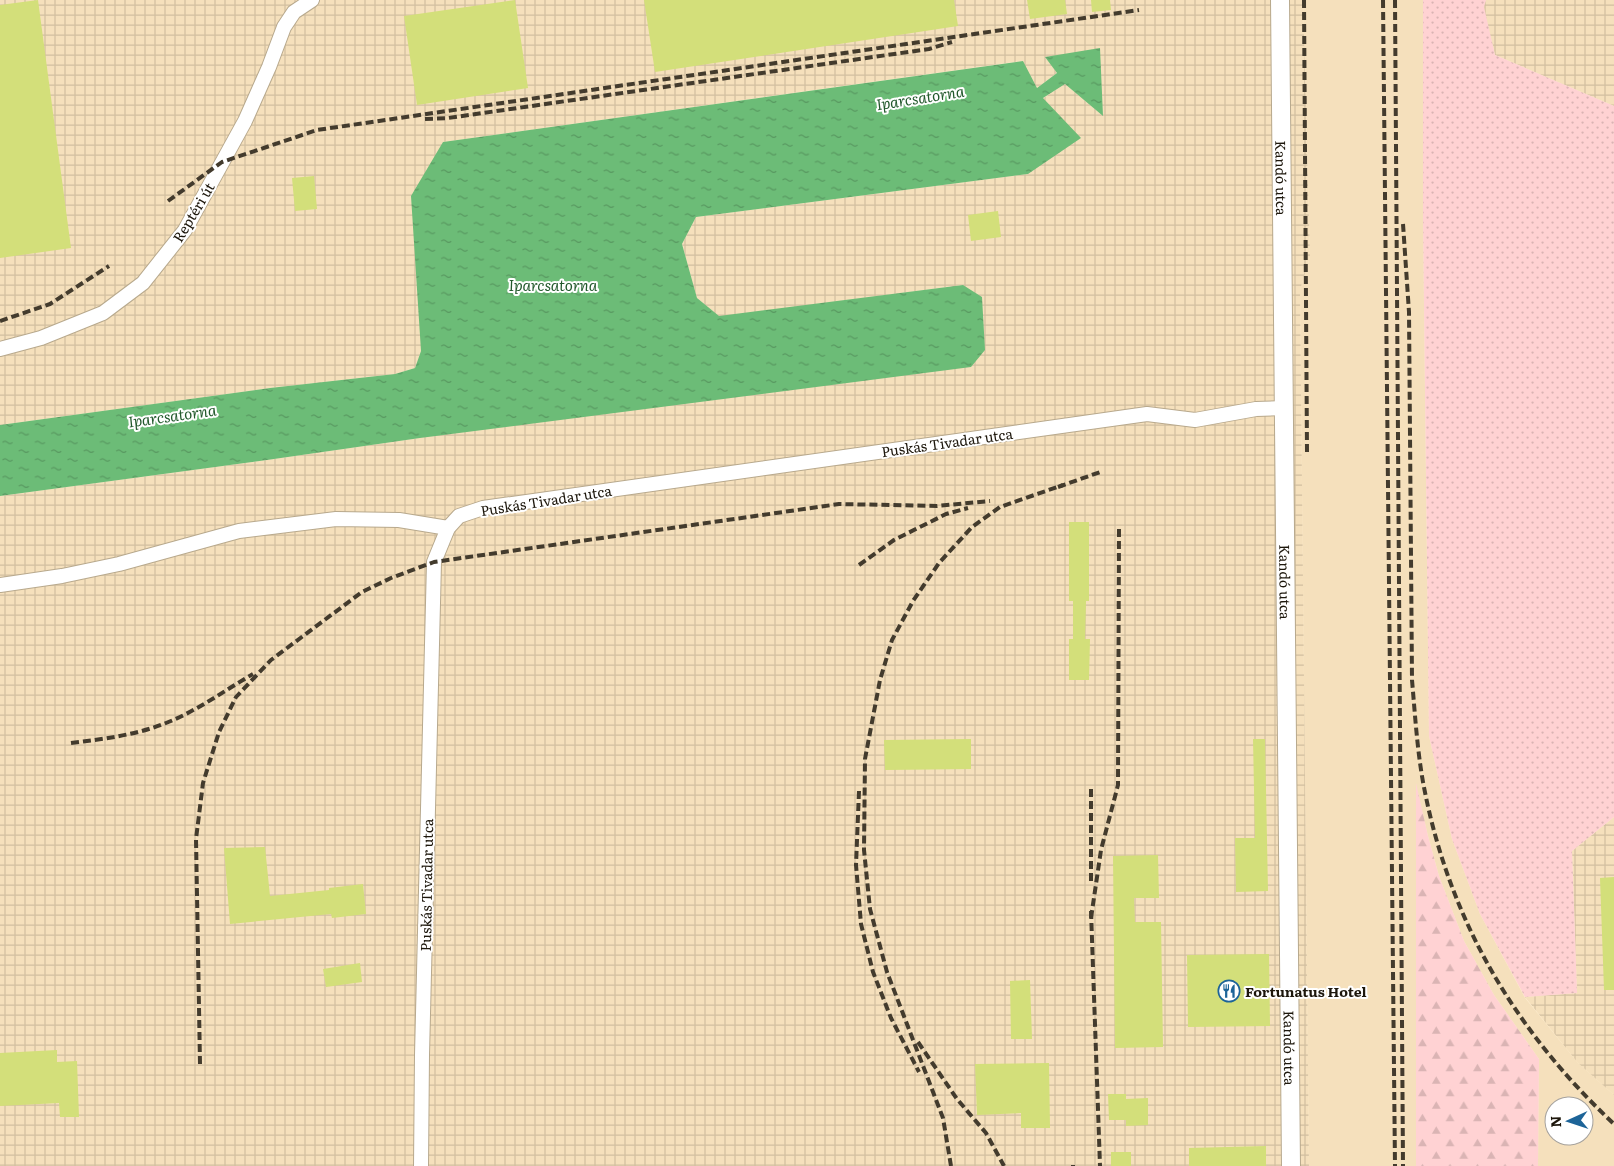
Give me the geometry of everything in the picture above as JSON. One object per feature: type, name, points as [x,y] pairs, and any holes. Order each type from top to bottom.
[{"type":"street","name":"Reptéri út","points":[[0,349],[41,338],[103,313],[144,283],[185,230],[245,121],[284,27],[294,12],[312,0]]},
{"type":"street","name":"Kandó utca","points":[[1280,0],[1291,1166]]},
{"type":"street","name":"Puskás Tivadar utca","points":[[421,1166],[434,562],[448,528],[460,516],[483,508],[1147,414],[1195,420],[1256,409],[1285,408]]},
{"type":"street","points":[[0,585],[62,576],[119,564],[239,531],[259,528],[336,519],[399,520],[448,528]]},
{"type":"shaded area","points":[[0,0],[1303,0],[1310,257],[1300,290],[1309,1166],[0,1166],[0,496],[420,438],[963,285],[719,317],[697,298],[682,244],[696,217],[1028,174],[1053,110],[1042,99],[1065,84],[1103,116],[1046,57],[1057,73],[1037,88],[1022,61],[443,142],[421,351],[415,368],[395,374],[270,388],[0,425]]},
{"type":"shaded area","points":[[1303,0],[1423,0],[1423,219],[1429,736],[1452,839],[1480,914],[1525,998],[1578,1063],[1614,1095],[1614,1166],[1538,1166],[1539,1059],[1494,995],[1464,941],[1439,876],[1416,786],[1416,1166],[1309,1166],[1300,290],[1310,257]]},
{"type":"shaded area","points":[[1486,0],[1614,0],[1614,106],[1495,55],[1483,7]]},
{"type":"shaded area","points":[[1614,817],[1614,1095],[1578,1063],[1525,997],[1577,993],[1572,851]]},
{"type":"green space","points":[[1423,0],[1486,0],[1484,7],[1495,55],[1614,106],[1614,817],[1572,851],[1577,993],[1525,997],[1480,914],[1452,839],[1429,736],[1423,219]]},
{"type":"green space","points":[[1416,783],[1439,876],[1464,941],[1494,995],[1539,1059],[1538,1166],[1416,1166]]},
{"type":"water","name":"Iparcsatorna","points":[[1100,48],[1103,116],[1065,84],[1043,98],[1081,138],[1028,174],[696,217],[682,244],[697,298],[719,316],[963,285],[982,297],[985,350],[971,367],[420,438],[0,496],[0,425],[270,388],[395,374],[415,368],[421,351],[411,196],[443,142],[1023,61],[1037,88],[1057,73],[1045,57]]},
{"type":"building","points":[[38,0],[71,248],[0,258],[0,5]]},
{"type":"building","points":[[515,0],[528,88],[417,105],[404,16]]},
{"type":"building","points":[[644,0],[954,0],[958,26],[655,72]]},
{"type":"building","points":[[1027,0],[1065,0],[1067,14],[1030,19]]},
{"type":"building","points":[[1091,0],[1110,0],[1111,10],[1092,12]]},
{"type":"building","points":[[314,176],[317,209],[295,211],[292,178]]},
{"type":"building","points":[[998,211],[1001,237],[971,241],[968,215]]},
{"type":"building","points":[[1069,522],[1089,522],[1089,601],[1086,601],[1085,639],[1090,639],[1089,680],[1069,680],[1069,639],[1073,639],[1073,601],[1069,601]]},
{"type":"building","points":[[971,739],[971,769],[885,770],[884,740]]},
{"type":"building","points":[[1253,739],[1265,739],[1268,891],[1236,892],[1235,838],[1255,838]]},
{"type":"building","points":[[265,847],[270,896],[329,890],[329,888],[363,884],[366,914],[332,918],[331,914],[230,924],[224,848]]},
{"type":"building","points":[[1158,855],[1159,898],[1134,898],[1135,922],[1161,922],[1163,1047],[1115,1048],[1113,856]]},
{"type":"building","points":[[1614,877],[1614,990],[1604,990],[1600,878]]},
{"type":"building","name":"Fortunatus Hotel","points":[[1269,954],[1270,1026],[1188,1027],[1187,955]]},
{"type":"building","points":[[360,963],[362,982],[326,987],[323,969]]},
{"type":"building","points":[[1030,980],[1032,1039],[1011,1039],[1010,981]]},
{"type":"building","points":[[57,1050],[57,1062],[77,1061],[79,1117],[60,1117],[59,1103],[0,1106],[0,1053]]},
{"type":"building","points":[[1049,1063],[1050,1128],[1021,1128],[1021,1113],[977,1115],[975,1064]]},
{"type":"building","points":[[1108,1094],[1126,1094],[1126,1099],[1148,1098],[1148,1125],[1126,1126],[1126,1120],[1109,1120]]},
{"type":"building","points":[[1266,1146],[1266,1166],[1189,1166],[1189,1148]]},
{"type":"building","points":[[1111,1152],[1131,1152],[1131,1166],[1111,1166]]},
{"type":"railway","points":[[1304,0],[1307,452]]},
{"type":"railway","points":[[1383,0],[1395,1166]]},
{"type":"railway","points":[[1395,0],[1403,1166]]},
{"type":"railway","points":[[168,201],[222,162],[317,130],[1139,10]]},
{"type":"railway","points":[[425,119],[448,118],[929,49],[952,42]]},
{"type":"railway","points":[[1403,224],[1409,312],[1412,680],[1421,769],[1434,832],[1449,880],[1468,925],[1490,969],[1516,1010],[1545,1050],[1578,1088],[1614,1124]]},
{"type":"railway","points":[[0,321],[50,304],[109,266]]},
{"type":"railway","points":[[1058,487],[1103,471]]},
{"type":"railway","points":[[951,1166],[943,1118],[887,972],[870,909],[864,850],[865,759],[880,680],[892,640],[913,601],[939,563],[972,527],[1000,507],[1063,485]]},
{"type":"railway","points":[[200,1064],[196,839],[203,783],[219,732],[236,697],[271,660],[362,592],[391,578],[434,562],[839,504],[937,506],[990,501]]},
{"type":"railway","points":[[859,565],[894,540],[946,514],[968,508]]},
{"type":"railway","points":[[1091,918],[1101,850],[1118,785],[1119,528]]},
{"type":"railway","points":[[71,743],[131,734],[166,723],[200,706],[253,674]]},
{"type":"railway","points":[[1091,789],[1091,881]]},
{"type":"railway","points":[[859,791],[856,865],[861,924],[873,972],[891,1018],[919,1072]]},
{"type":"railway","points":[[1091,911],[1100,1166]]},
{"type":"railway","points":[[918,1042],[957,1099],[986,1133],[1004,1166]]},
{"type":"place","name":"Fortunatus Hotel","points":[[1229,991]]}]
